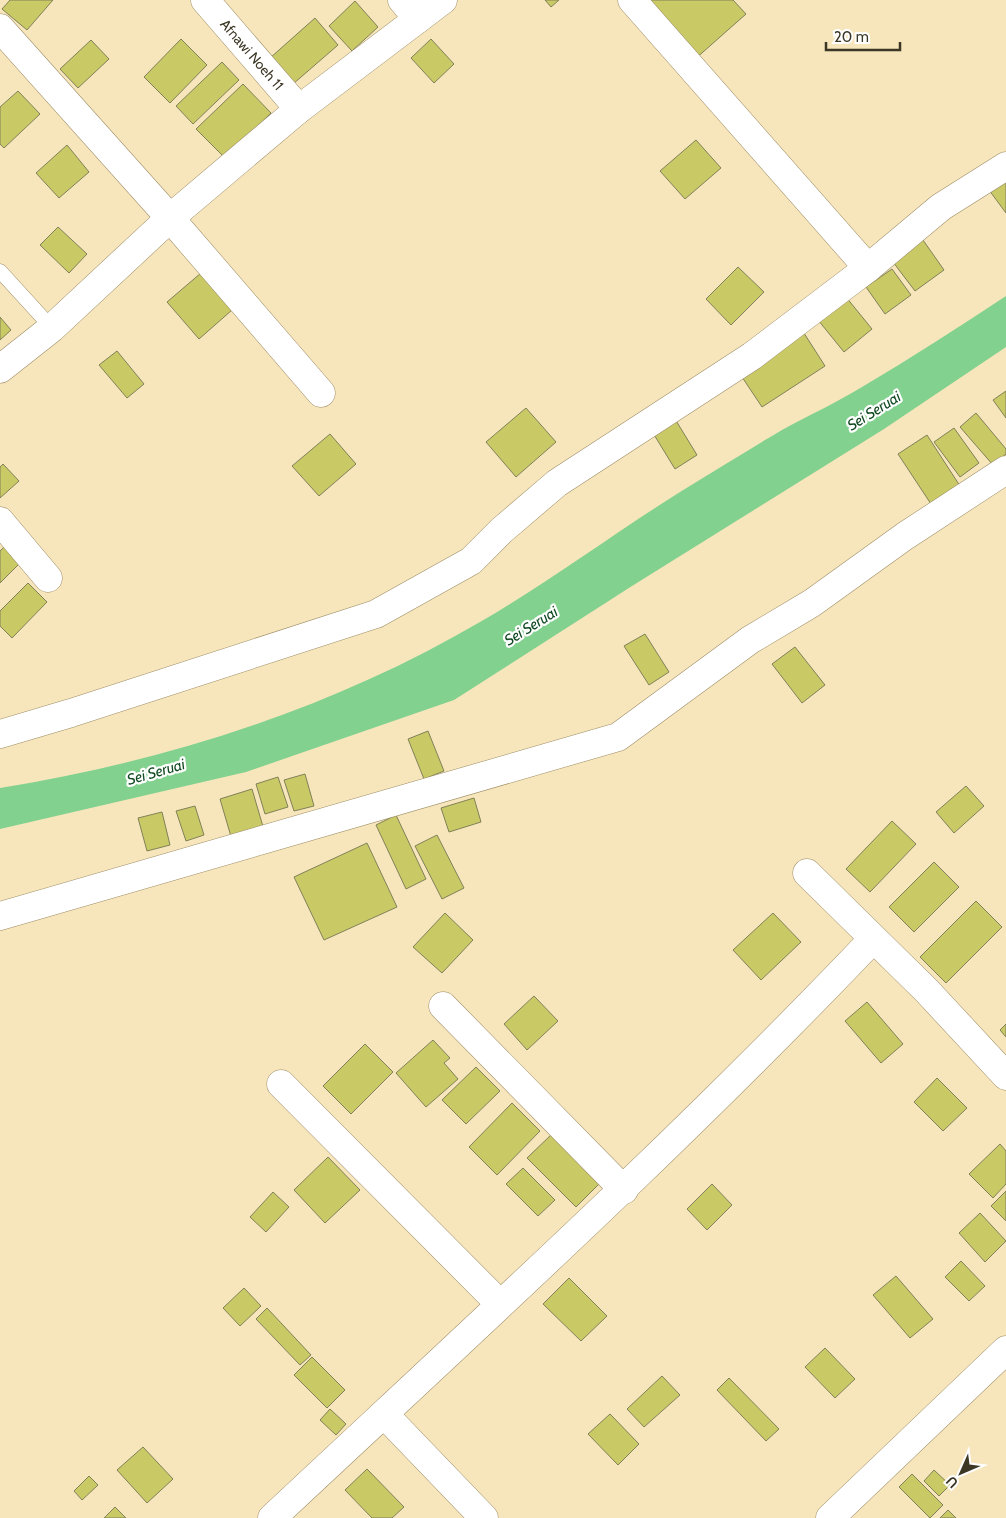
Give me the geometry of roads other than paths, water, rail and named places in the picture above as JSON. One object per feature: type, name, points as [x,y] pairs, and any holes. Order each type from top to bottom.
[{"type":"street","name":"Afnawi Noeh 11","points":[[206,0],[299,109]]},
{"type":"street","points":[[0,369],[52,328],[170,218],[299,109],[410,9],[443,0]]},
{"type":"street","points":[[632,0],[868,268]]},
{"type":"street","points":[[0,28],[170,218],[321,393]]},
{"type":"street","points":[[0,734],[71,714],[376,614],[471,561],[502,530],[557,483],[752,356],[868,268],[941,207],[1006,166]]},
{"type":"street","points":[[0,916],[618,737],[750,640],[812,603],[906,536],[1006,470]]},
{"type":"street","points":[[0,521],[48,578]]},
{"type":"street","points":[[807,873],[927,991],[1006,1076]]},
{"type":"street","points":[[272,1518],[624,1190],[744,1073],[873,939]]},
{"type":"street","points":[[443,1006],[624,1190]]},
{"type":"street","points":[[281,1084],[500,1304]]},
{"type":"street","points":[[830,1518],[1006,1350]]},
{"type":"street","points":[[384,1414],[484,1518]]},
{"type":"lane","points":[[0,271],[52,328]]},
{"type":"water","name":"Sei Seruai","points":[[1006,296],[1006,347],[884,429],[632,586],[454,700],[246,772],[0,829],[0,788],[63,777],[125,763],[248,727],[308,705],[424,653],[506,607],[718,468],[880,376]]}]
